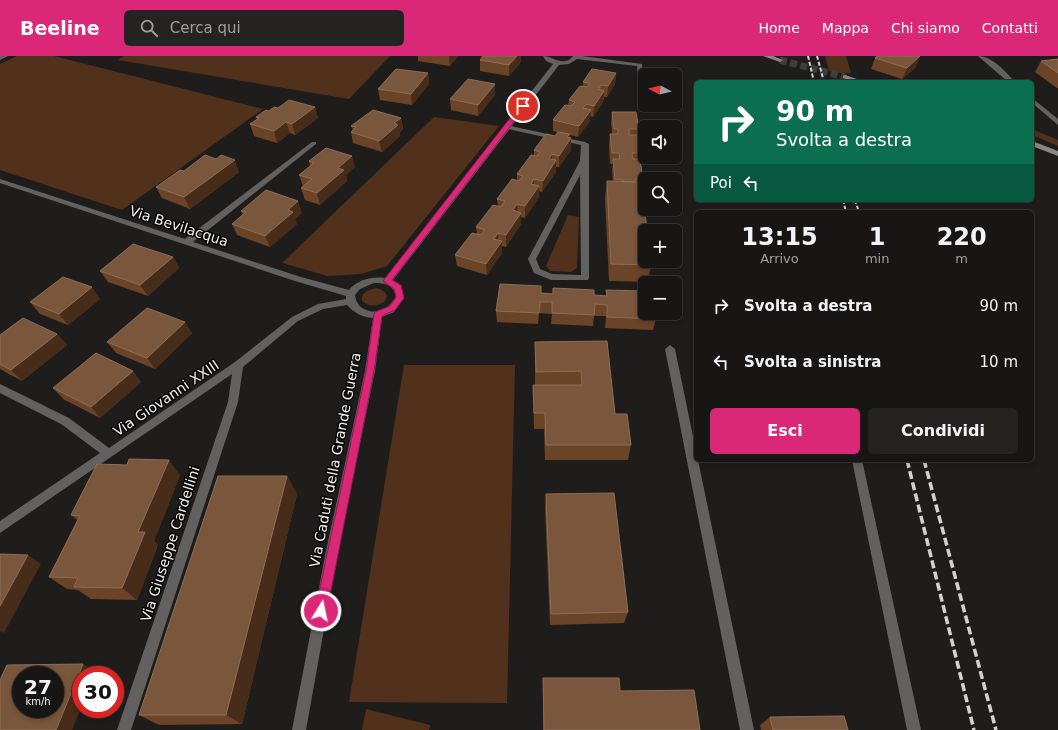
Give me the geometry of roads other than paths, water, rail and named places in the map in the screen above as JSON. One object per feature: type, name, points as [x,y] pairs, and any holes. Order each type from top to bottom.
[{"type":"main road","points":[[766,56],[780,60]]},
{"type":"main road","points":[[845,77],[855,80]]},
{"type":"main road","points":[[1034,144],[1058,154]]},
{"type":"street","points":[[0,58],[5,56]]},
{"type":"street","points":[[546,56],[551,61],[557,63],[570,62],[576,57],[640,65],[640,68]]},
{"type":"street","points":[[981,56],[1010,80]]},
{"type":"street","points":[[387,281],[557,63]]},
{"type":"street","points":[[1034,102],[1058,123]]},
{"type":"street","points":[[506,127],[585,144],[585,278],[551,277],[537,271],[532,259],[584,161]]},
{"type":"street","points":[[187,242],[314,143]]},
{"type":"street","name":"Via Bevilacqua","points":[[0,181],[350,297]]},
{"type":"street","points":[[380,280],[387,281],[398,287],[400,298],[392,308],[378,314],[365,314],[359,312],[351,305],[350,297],[359,285],[366,282],[380,280]]},
{"type":"street","name":"Via Giovanni XXIII","points":[[0,528],[238,365],[296,319],[321,306],[350,297]]},
{"type":"street","name":"Via Caduti della Grande Guerra","points":[[299,730],[332,551],[370,371],[378,314]]},
{"type":"street","points":[[670,349],[746,730]]},
{"type":"street","name":"Via Giuseppe Cardellini","points":[[124,730],[233,402],[238,365]]},
{"type":"street","points":[[0,388],[65,421],[108,453]]},
{"type":"street","points":[[857,462],[914,730]]},
{"type":"tunnel","points":[[780,60],[845,77]]},
{"type":"railway","points":[[808,56],[814,80]]},
{"type":"railway","points":[[817,56],[823,80]]},
{"type":"railway","points":[[844,202],[846,210]]},
{"type":"railway","points":[[856,202],[858,210]]},
{"type":"railway","points":[[907,462],[974,730]]},
{"type":"railway","points":[[925,462],[996,730]]}]
